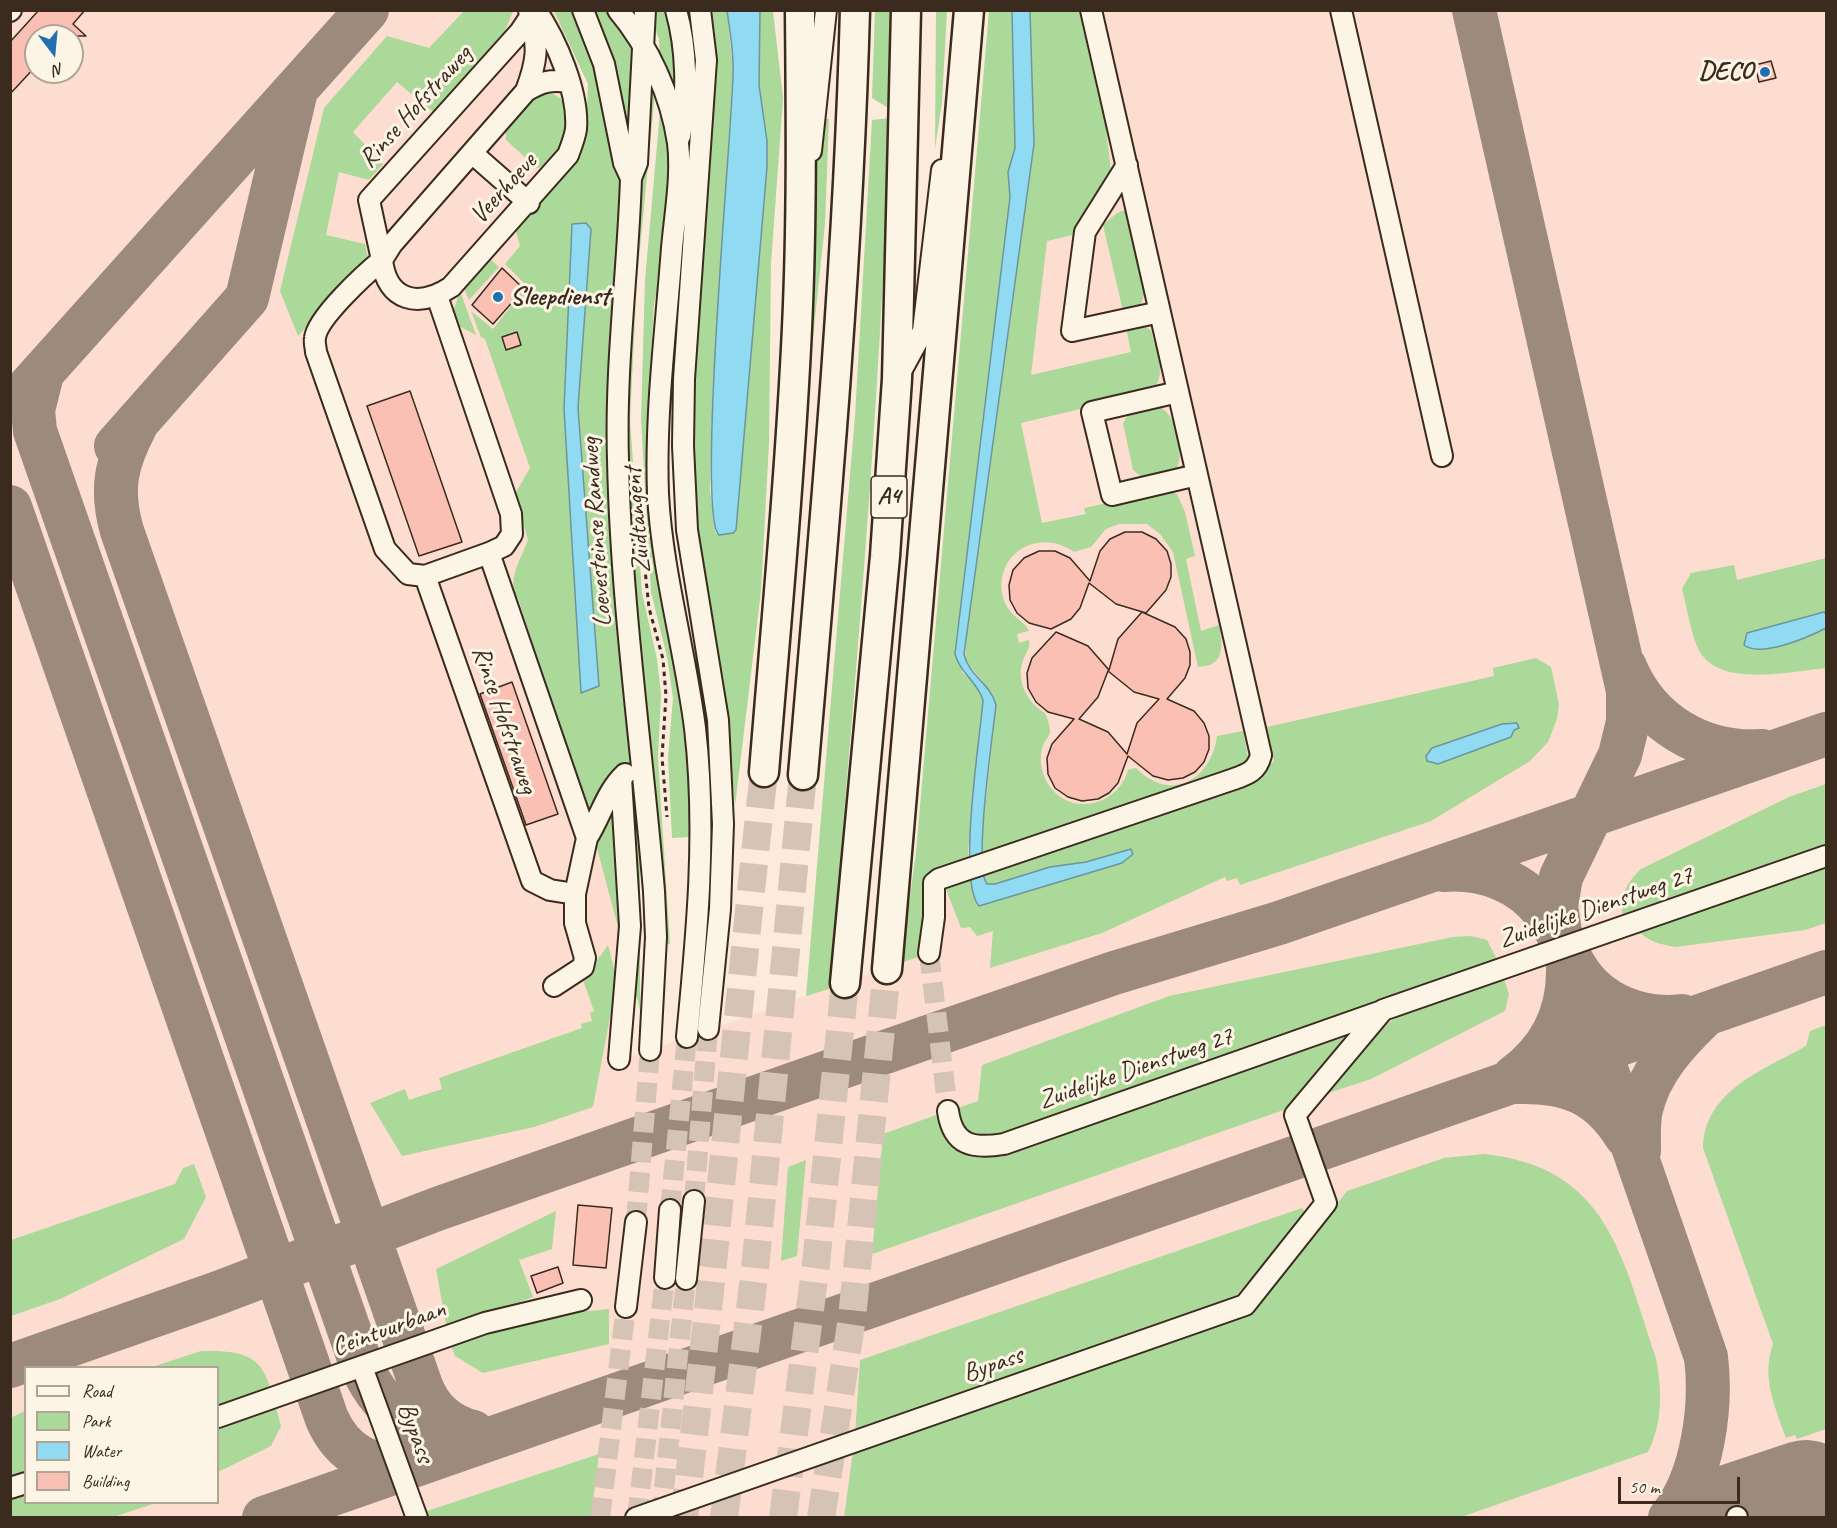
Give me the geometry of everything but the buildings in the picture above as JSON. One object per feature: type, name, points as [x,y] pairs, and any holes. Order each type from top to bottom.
[{"type":"highway","points":[[764,772],[787,492],[797,327],[801,196],[800,10]]},
{"type":"highway","points":[[803,775],[838,374],[850,180],[855,10]]},
{"type":"highway","name":"A4","points":[[845,983],[885,556],[897,378],[906,10]]},
{"type":"highway","name":"A4","points":[[886,969],[969,21]]},
{"type":"street","points":[[583,10],[604,64],[618,120],[624,163],[630,178]]},
{"type":"street","name":"Zuidtangent","points":[[618,10],[644,47],[658,75],[678,144],[659,433],[658,495],[665,560],[676,610],[691,707],[702,804],[698,926],[687,1037]]},
{"type":"street","name":"Loevesteinse Randweg","points":[[645,10],[637,163],[630,178],[617,404],[618,462],[628,604],[643,757],[656,937],[650,1050]]},
{"type":"street","points":[[676,10],[683,46],[685,74],[678,144]]},
{"type":"street","points":[[700,10],[706,60],[684,379],[683,446],[687,530],[711,663],[723,824],[720,909],[708,1029]]},
{"type":"street","points":[[801,196],[814,132],[826,10]]},
{"type":"street","points":[[929,953],[934,917],[934,883],[956,873],[1250,773],[1258,765],[1261,755],[1091,10]]},
{"type":"street","points":[[1341,10],[1442,456]]},
{"type":"street","points":[[526,91],[536,65],[536,40],[532,13]]},
{"type":"street","name":"Veerhoeve","points":[[437,296],[451,287],[529,203],[568,155],[576,130],[576,110],[553,36],[532,13]]},
{"type":"street","name":"Rinse Hofstraweg","points":[[387,252],[369,200],[520,32],[532,13]]},
{"type":"street","points":[[897,378],[922,331],[950,102],[969,21]]},
{"type":"street","points":[[387,252],[389,285],[398,293],[412,299],[427,300],[437,296],[511,514],[512,534],[504,546],[425,576],[408,574],[386,549],[316,352],[315,337],[320,324],[387,252],[526,91],[541,82],[556,80],[568,82]]},
{"type":"street","points":[[472,153],[529,203]]},
{"type":"street","points":[[1126,165],[1085,232],[1072,331],[1160,312]]},
{"type":"street","points":[[1178,392],[1092,412],[1112,495],[1197,475]]},
{"type":"street","name":"Rinse Hofstraweg","points":[[489,553],[587,838]]},
{"type":"street","name":"Rinse Hofstraweg","points":[[425,576],[532,881],[550,890],[575,894]]},
{"type":"street","points":[[691,707],[720,766]]},
{"type":"street","points":[[554,986],[583,967],[585,958],[575,923],[575,894],[587,838],[602,814],[606,797],[621,778],[643,757]]},
{"type":"street","points":[[619,1059],[630,926],[621,778]]},
{"type":"street","name":"Zuidelijke Dienstweg 27","points":[[949,1117],[957,1137],[969,1144],[987,1147],[1004,1144],[1827,856]]},
{"type":"street","name":"Bypass","points":[[636,1518],[1245,1305],[1326,1203],[1295,1115],[1383,1010]]},
{"type":"street","points":[[686,1280],[694,1201]]},
{"type":"street","points":[[665,1278],[670,1210]]},
{"type":"street","points":[[626,1307],[636,1222]]},
{"type":"street","name":"Ceintuurbaan","points":[[219,1417],[485,1323],[581,1300]]},
{"type":"street","name":"Bypass","points":[[362,1368],[417,1518]]},
{"type":"path","name":"Loevesteinse Randweg","points":[[639,509],[649,608],[663,659],[666,696],[662,757],[668,828]]},
{"type":"shaded area","points":[[11,11],[556,11],[565,28],[584,83],[590,124],[602,814],[621,944],[606,1065],[910,960],[988,116],[988,11],[1826,11],[1826,1517],[11,1517]]},
{"type":"green space","points":[[464,11],[513,11],[505,31],[433,112],[397,82],[353,132],[383,164],[369,180],[339,172],[326,235],[365,244],[368,258],[298,336],[280,291],[324,108],[387,36],[429,48]]},
{"type":"green space","points":[[554,11],[576,11],[613,117],[621,196],[609,416],[637,770],[640,1010],[593,833],[518,598],[515,598],[514,575],[528,540],[515,494],[530,468],[485,339],[481,337],[471,311],[493,329],[527,286],[505,264],[520,246],[516,231],[568,170],[580,150],[586,130],[588,84]],"holes":[[[586,223],[591,230],[578,408],[599,686],[581,693],[564,409]]]},
{"type":"green space","points":[[587,11],[613,11],[641,49],[636,124],[623,126]]},
{"type":"green space","points":[[648,11],[673,11],[680,83],[666,82],[660,67],[659,39]]},
{"type":"green space","points":[[708,11],[727,11],[733,70],[713,382],[710,490],[716,534],[736,530],[767,167],[759,85],[760,11],[773,11],[783,98],[771,264],[769,443],[761,591],[735,806],[724,684],[698,542],[692,445]]},
{"type":"green space","points":[[875,11],[890,11],[890,109],[872,98]]},
{"type":"green space","points":[[936,11],[947,11],[942,102],[935,149]]},
{"type":"green space","points":[[989,11],[1012,11],[1015,149],[1008,172],[1010,197],[962,672],[979,687],[983,700],[968,850],[969,864],[935,870],[927,875],[924,885],[923,955],[901,963],[916,852]]},
{"type":"green space","points":[[1030,11],[1079,11],[1106,130],[1111,171],[1077,234],[1047,241],[1031,375],[1131,352],[1126,327],[1140,324],[1151,330],[1160,364],[1158,381],[1148,393],[1021,423],[1042,523],[1086,514],[1084,508],[1168,490],[1177,494],[1185,512],[1195,556],[1186,559],[1201,631],[1219,625],[1221,641],[1218,659],[1207,666],[1198,667],[1173,552],[1160,534],[1147,524],[1119,524],[1106,529],[1091,547],[1074,552],[1058,544],[1047,542],[1029,545],[1012,556],[1003,574],[1002,593],[1010,611],[1029,631],[1017,634],[1019,643],[1029,640],[1022,663],[1021,678],[1025,692],[1045,713],[1050,726],[1041,753],[1044,775],[1057,795],[1080,804],[1104,799],[1123,782],[1128,770],[1136,768],[1149,779],[1162,784],[1175,785],[1187,782],[1207,765],[1217,736],[1243,731],[1249,763],[1246,767],[982,859],[981,848],[996,705],[982,680],[966,662],[965,643],[1034,144]]},
{"type":"green space","points":[[650,67],[656,82],[637,280],[630,419],[642,593],[657,659],[661,694],[658,758],[670,943],[668,945],[635,594],[626,458],[632,282]]},
{"type":"green space","points":[[552,93],[564,101],[565,135],[560,150],[549,166],[537,168],[506,140],[506,127],[535,97]]},
{"type":"green space","points":[[661,100],[672,144],[668,240],[654,304],[648,416],[655,527],[689,752],[691,837],[672,838],[668,757],[673,698],[667,657],[651,592],[641,419],[645,280]]},
{"type":"green space","points":[[811,118],[829,119],[825,224],[804,423]]},
{"type":"green space","points":[[890,118],[873,445],[829,989],[806,996],[855,416],[872,120]]},
{"type":"green space","points":[[1125,210],[1144,295],[1141,305],[1123,311],[1103,225],[1117,213]]},
{"type":"green space","points":[[490,259],[499,267],[469,300],[464,288]]},
{"type":"green space","points":[[460,291],[476,335],[453,323],[451,309],[454,309]]},
{"type":"green space","points":[[1157,406],[1170,416],[1174,425],[1179,445],[1179,464],[1176,471],[1144,479],[1133,470],[1123,423],[1130,412]]},
{"type":"green space","points":[[1826,558],[1826,614],[1824,612],[1747,633],[1807,638],[1826,628],[1826,668],[1777,674],[1740,674],[1710,663],[1700,652],[1682,589],[1691,573],[1734,565],[1737,580]]},
{"type":"green space","points":[[1536,658],[1551,667],[1559,704],[1557,719],[1548,742],[1530,761],[1431,821],[1240,885],[1237,878],[1227,881],[1225,877],[1102,933],[990,968],[993,931],[977,936],[970,927],[961,928],[946,889],[950,882],[970,873],[977,905],[1122,863],[1133,854],[1131,849],[1086,862],[1050,867],[995,884],[987,884],[983,879],[983,869],[1262,774],[1274,761],[1267,727],[1494,676],[1493,668]],"holes":[[[1517,723],[1519,728],[1514,730],[1429,755],[1432,748],[1502,724]]]},
{"type":"green space","points":[[1826,784],[1826,849],[1624,921],[1622,906],[1624,893],[1630,881],[1641,869],[1789,797]]},
{"type":"green space","points":[[1826,863],[1826,923],[1805,930],[1675,947],[1654,941],[1636,929]]},
{"type":"green space","points":[[1471,936],[1487,940],[1498,961],[1005,1136],[974,1133],[968,1130],[959,1117],[958,1108],[978,1101],[982,1065],[1169,996],[1453,937]]},
{"type":"green space","points":[[608,945],[617,980],[593,1107],[534,1127],[402,1156],[370,1103],[405,1089],[409,1100],[442,1089],[439,1078],[582,1028],[581,1024],[592,1021],[590,1013],[594,1011],[583,980]]},
{"type":"green space","points":[[1503,976],[1509,994],[1505,1011],[1371,1079],[1319,1096],[1373,1032],[1411,1009]]},
{"type":"green space","points":[[1826,1025],[1826,1429],[1797,1439],[1795,1435],[1786,1438],[1774,1403],[1768,1368],[1773,1344],[1703,1148],[1706,1128],[1713,1111],[1725,1097],[1755,1074],[1806,1046],[1810,1031]]},
{"type":"green space","points":[[1364,1026],[1292,1107],[872,1254],[883,1134],[939,1114],[944,1133],[952,1145],[965,1152],[985,1155]]},
{"type":"green space","points":[[1484,1154],[1526,1162],[1559,1177],[1584,1198],[1604,1223],[1620,1253],[1656,1358],[1659,1418],[1648,1452],[1461,1517],[844,1518],[853,1451],[1248,1314],[1259,1306],[1347,1191],[1444,1158]]},
{"type":"green space","points":[[806,1160],[797,1256],[781,1261],[788,1167]]},
{"type":"green space","points":[[194,1164],[206,1197],[184,1239],[60,1299],[11,1316],[11,1240],[175,1184],[183,1168]]},
{"type":"green space","points":[[1302,1208],[1308,1217],[1231,1301],[855,1435],[860,1360]]},
{"type":"green space","points":[[556,1211],[552,1249],[519,1260],[533,1297],[447,1330],[436,1269]]},
{"type":"green space","points":[[609,1309],[609,1344],[483,1373],[455,1356],[450,1343],[513,1318]]},
{"type":"green space","points":[[201,1351],[237,1353],[254,1361],[261,1368],[271,1392],[219,1411],[219,1366],[155,1366]]},
{"type":"green space","points":[[275,1404],[281,1426],[271,1446],[219,1472],[219,1424]]},
{"type":"green space","points":[[24,1411],[24,1478],[10,1483],[10,1418]]},
{"type":"green space","points":[[599,1454],[591,1517],[426,1518],[424,1512]]},
{"type":"green space","points":[[24,1491],[24,1504],[153,1504],[113,1517],[11,1518],[10,1496]]},
{"type":"water","points":[[727,11],[760,11],[759,85],[767,141],[767,167],[736,530],[733,533],[719,535],[713,511],[711,462],[717,318],[733,74]]},
{"type":"water","points":[[1012,11],[1030,11],[1034,144],[964,654],[970,668],[989,691],[996,705],[983,828],[983,873],[987,884],[995,884],[1050,867],[1086,862],[1131,849],[1133,854],[1122,863],[979,906],[973,892],[970,840],[983,700],[977,687],[957,661],[955,654],[1010,197],[1008,172],[1015,148]]},
{"type":"water","points":[[586,223],[591,229],[578,408],[599,686],[581,693],[564,409],[572,224]]},
{"type":"water","points":[[1824,612],[1826,628],[1808,636],[1773,648],[1752,648],[1744,645],[1747,633]]},
{"type":"water","points":[[1517,723],[1519,728],[1514,730],[1511,737],[1438,764],[1427,761],[1426,756],[1432,748],[1502,724]]},
{"type":"taxiway","points":[[22,395],[367,10]]},
{"type":"taxiway","points":[[1474,10],[1628,691],[1628,722],[1620,755],[1561,877],[1556,906],[1561,939],[1706,1357],[1708,1397],[1703,1441],[1690,1483],[1670,1518]]},
{"type":"taxiway","points":[[116,446],[247,298],[295,95]]},
{"type":"taxiway","points":[[42,374],[33,410],[35,431],[362,1367],[382,1399],[408,1422],[424,1431],[441,1436],[478,1439]]},
{"type":"taxiway","points":[[136,425],[124,452],[117,476],[116,502],[122,531],[421,1386],[429,1402],[441,1416],[456,1426],[473,1432]]},
{"type":"taxiway","points":[[10,507],[327,1419],[341,1442],[360,1457],[383,1465],[410,1466]]},
{"type":"taxiway","points":[[1625,667],[1635,687],[1648,704],[1680,732],[1698,741],[1719,747],[1740,751],[1762,751]]},
{"type":"taxiway","points":[[10,1366],[218,1293],[437,1209],[928,1037],[1114,973],[1279,923],[1826,734]]},
{"type":"taxiway","points":[[1444,870],[1487,874],[1500,878],[1525,892],[1550,920],[1585,981],[1609,1001],[1637,1013],[1652,1016],[1682,1016]]},
{"type":"taxiway","points":[[1514,1077],[1538,1055],[1555,1030],[1565,1001],[1568,968]]},
{"type":"taxiway","points":[[264,1518],[1826,972]]},
{"type":"taxiway","points":[[1639,1151],[1640,1114],[1651,1082],[1665,1058],[1703,1017]]},
{"type":"taxiway","points":[[1519,1082],[1553,1084],[1581,1092],[1605,1109],[1626,1136]]},
{"type":"runway","points":[[1737,1518],[1806,1495]]},
{"type":"tunnel","points":[[684,1518],[706,1331],[764,772]]},
{"type":"tunnel","points":[[724,1518],[755,1269],[803,775]]},
{"type":"tunnel","points":[[929,953],[948,1111]]},
{"type":"tunnel","points":[[821,1518],[852,1318],[887,969]]},
{"type":"tunnel","points":[[783,1518],[816,1263],[845,983]]},
{"type":"tunnel","points":[[694,1201],[708,1029]]},
{"type":"tunnel","points":[[670,1210],[687,1037]]},
{"type":"tunnel","points":[[636,1222],[650,1050]]},
{"type":"tunnel","points":[[637,1518],[665,1278]]},
{"type":"tunnel","points":[[661,1518],[686,1279]]},
{"type":"tunnel","points":[[600,1518],[626,1307]]},
{"type":"place","name":"DECO","points":[[1765,72]]},
{"type":"place","name":"Sleepdienst","points":[[498,297]]}]
